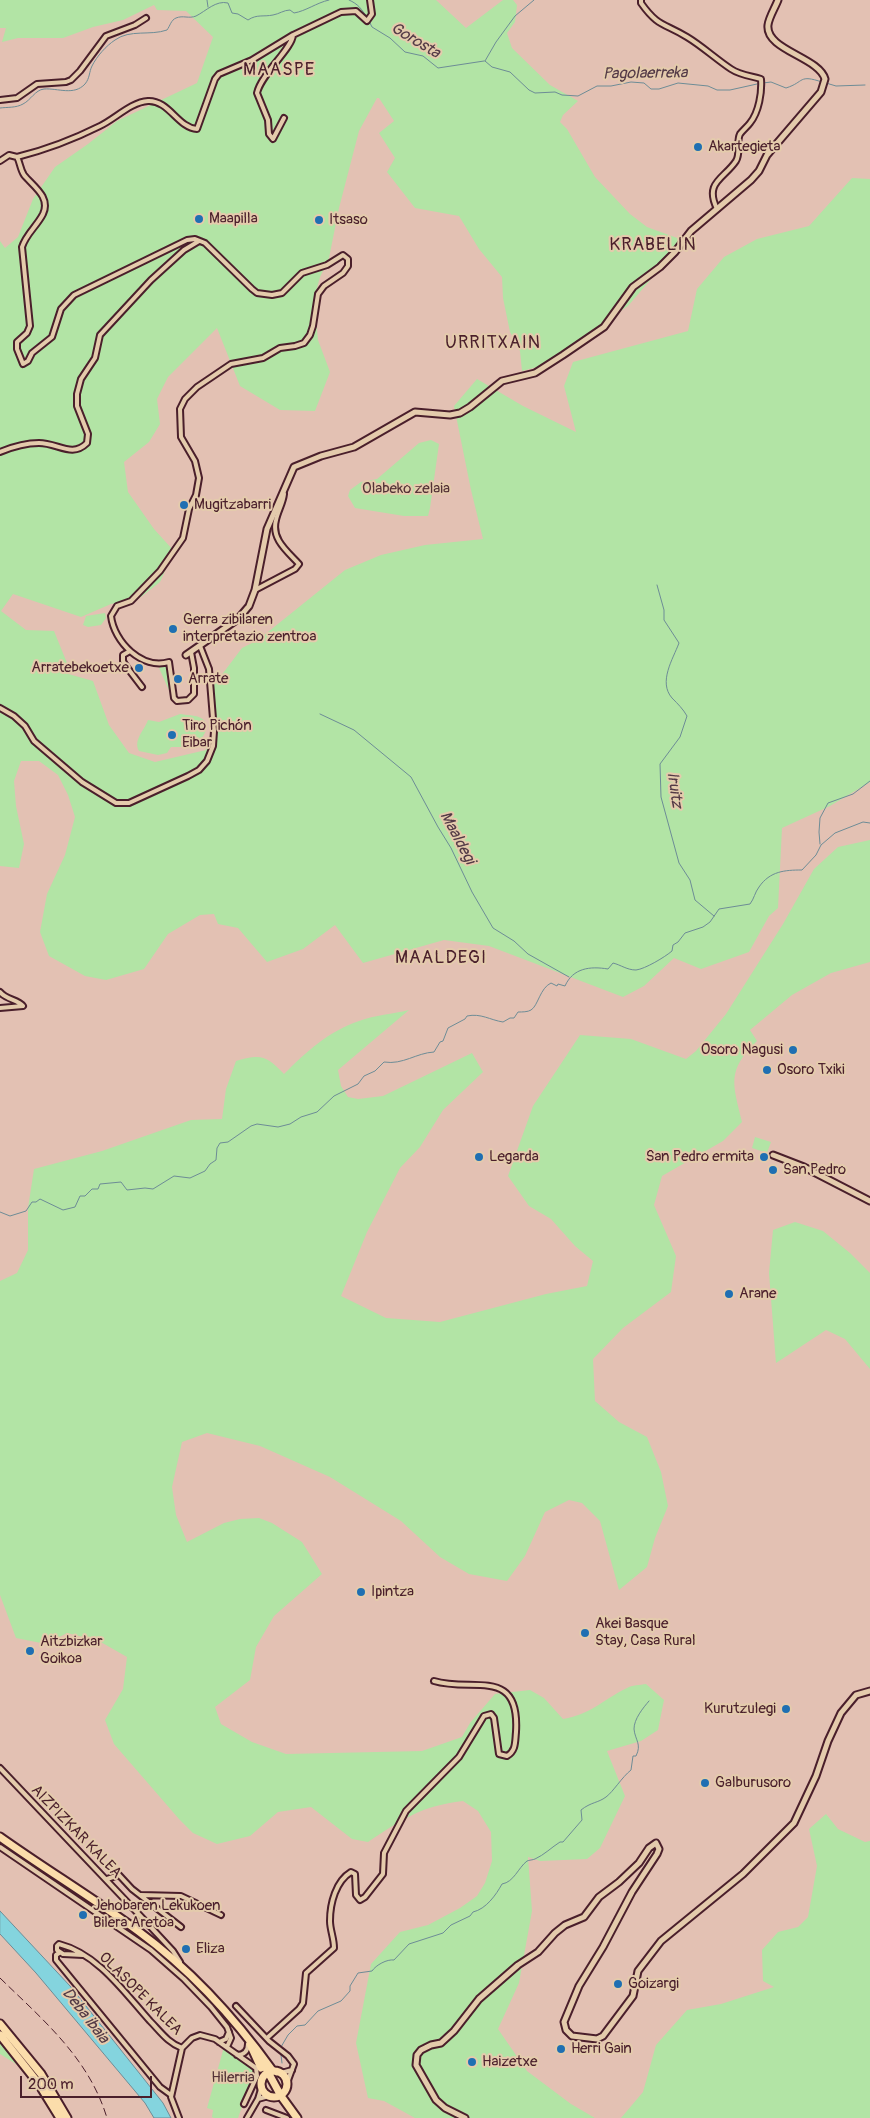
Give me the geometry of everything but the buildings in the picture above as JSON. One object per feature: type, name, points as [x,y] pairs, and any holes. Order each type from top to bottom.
[{"type":"highway","points":[[0,1837],[137,1930],[208,1991],[272,2070],[279,2072],[287,2086],[287,2099],[298,2118]]},
{"type":"highway","points":[[0,2024],[41,2074],[67,2118]]},
{"type":"highway","points":[[0,2035],[39,2084],[60,2118]]},
{"type":"highway","points":[[246,2036],[268,2073],[275,2097]]},
{"type":"highway","points":[[246,2036],[262,2070],[264,2092],[275,2097],[298,2118]]},
{"type":"highway","points":[[268,2073],[279,2072]]},
{"type":"highway","points":[[262,2084],[268,2073]]},
{"type":"highway","points":[[275,2097],[287,2086]]},
{"type":"street","points":[[0,161],[10,155],[17,157],[50,147],[87,132],[133,106],[146,101],[159,104],[187,126],[197,129],[218,74],[252,60],[293,35],[341,12],[356,11],[369,19],[372,14],[370,0]]},
{"type":"street","points":[[641,0],[641,3],[650,15],[660,25],[688,38],[740,74],[761,79],[762,88],[757,111],[751,122],[740,134],[738,157],[721,175],[713,191],[712,199],[717,209]]},
{"type":"street","points":[[17,157],[23,173],[40,191],[45,205],[43,214],[22,247],[30,326],[28,333],[16,342],[23,364],[28,361],[32,353],[52,337],[61,309],[74,294],[163,253],[181,242],[192,239],[200,240],[257,293],[272,295],[286,291],[302,273],[327,265],[340,257],[347,256],[349,262],[342,273],[324,286],[318,294],[313,326],[310,335],[304,343],[280,348],[263,358],[231,364],[197,387],[182,404],[180,414],[181,437],[197,467],[199,478],[198,489],[189,509],[185,534],[180,545],[160,571],[135,598],[128,603],[117,606],[111,616],[113,625],[128,652],[152,663],[169,662],[174,698],[177,701],[188,700],[194,694],[195,686],[189,654],[238,620],[249,606],[255,590],[267,528],[291,472],[299,464],[354,447],[416,412],[450,415],[460,413],[502,381],[535,373],[564,355],[604,327],[634,287],[660,267],[675,252],[691,231],[759,171],[767,155],[824,87],[824,76],[818,68],[780,45],[770,34],[767,28],[768,21],[778,0]]},
{"type":"street","points":[[0,100],[17,98],[37,84],[71,80],[106,36],[135,25],[146,18]]},
{"type":"street","points":[[284,118],[273,139],[269,134],[268,120],[257,93],[266,75],[291,42],[293,35]]},
{"type":"street","points":[[0,452],[15,446],[39,443],[75,451],[88,443],[88,434],[77,406],[77,394],[81,379],[95,358],[100,335],[151,280],[184,250],[200,240]]},
{"type":"street","points":[[255,590],[295,569],[299,564],[280,543],[275,533],[276,520],[284,489]]},
{"type":"street","points":[[0,708],[14,716],[25,726],[34,741],[82,782],[116,803],[130,803],[199,770],[207,761],[213,746],[214,731],[209,670],[200,646]]},
{"type":"street","points":[[128,652],[123,655],[123,661],[142,687]]},
{"type":"street","points":[[0,992],[6,998],[20,1002],[23,1006],[0,1008]]},
{"type":"street","points":[[773,1156],[804,1167],[870,1201]]},
{"type":"street","points":[[266,2038],[299,2009],[303,2003],[306,1972],[334,1948],[330,1922],[331,1906],[337,1887],[345,1875],[351,1872],[355,1874],[356,1895],[360,1900],[365,1897],[383,1874],[384,1853],[406,1811],[458,1757],[484,1716],[491,1714],[494,1718],[499,1754],[506,1756],[515,1748],[516,1712],[512,1701],[505,1692],[497,1686],[445,1684],[434,1681]]},
{"type":"street","points":[[465,2118],[445,2108],[431,2093],[416,2065],[417,2055],[421,2050],[440,2043],[454,2031],[480,1999],[513,1968],[538,1952],[555,1933],[565,1925],[584,1918],[599,1898],[639,1863],[649,1848],[656,1843],[659,1849],[657,1854],[632,1892],[603,1947],[579,1986],[564,2022],[566,2030],[572,2036],[597,2039],[602,2036],[633,1996],[638,1971],[661,1940],[743,1874],[794,1823],[816,1776],[828,1741],[841,1713],[856,1694],[870,1691]]},
{"type":"street","name":"AIZPIZKAR KALEA","points":[[0,1768],[107,1879],[173,1951],[185,1970]]},
{"type":"street","points":[[0,1847],[151,1950],[187,1982],[220,2018],[231,2038],[227,2047]]},
{"type":"street","points":[[107,1879],[119,1875],[139,1894],[182,1927]]},
{"type":"street","points":[[139,1894],[181,1896],[221,1915]]},
{"type":"street","name":"OLASOPE KALEA","points":[[59,1952],[56,1948],[60,1944],[83,1955],[103,1969],[167,2040],[182,2048]]},
{"type":"street","points":[[83,1955],[59,1952],[56,1955],[56,1960],[160,2087],[171,2095]]},
{"type":"street","points":[[236,2006],[266,2038],[292,2059],[294,2069],[287,2086]]},
{"type":"street","points":[[220,2042],[226,2039],[229,2032]]},
{"type":"street","points":[[179,2118],[171,2102],[171,2095],[182,2048],[192,2038],[200,2035],[220,2042],[253,2065],[258,2072],[244,2104]]},
{"type":"street","points":[[237,2055],[244,2054],[247,2050],[246,2036]]},
{"type":"street","points":[[279,2072],[294,2069]]},
{"type":"street","points":[[247,2118],[258,2099],[262,2084]]},
{"type":"street","points":[[258,2099],[275,2097]]},
{"type":"street","points":[[266,2110],[287,2118]]},
{"type":"green space","points":[[0,0],[436,0],[466,28],[503,0],[513,0],[517,5],[515,22],[507,33],[512,48],[550,85],[578,101],[563,115],[560,122],[567,129],[595,177],[630,214],[647,227],[688,242],[672,249],[675,251],[628,306],[541,366],[522,371],[520,351],[510,332],[503,298],[502,277],[479,249],[459,216],[415,208],[387,172],[395,158],[379,133],[394,121],[379,98],[377,98],[359,131],[339,208],[329,258],[320,277],[314,299],[318,340],[330,372],[315,411],[280,410],[240,386],[217,328],[168,377],[157,399],[160,424],[149,442],[124,462],[128,492],[154,529],[174,551],[160,582],[141,597],[111,604],[81,617],[13,594],[1,611],[26,630],[54,631],[67,663],[65,673],[93,681],[109,725],[129,753],[155,762],[206,750],[211,736],[214,685],[242,648],[258,640],[345,570],[381,555],[425,545],[483,539],[454,406],[477,379],[523,406],[576,432],[564,386],[573,362],[688,331],[697,289],[724,257],[757,239],[809,226],[852,178],[870,179],[870,782],[830,806],[782,828],[778,908],[769,916],[749,952],[701,969],[674,958],[644,986],[623,997],[489,946],[444,940],[363,963],[335,925],[303,949],[267,962],[238,928],[218,924],[214,914],[200,915],[168,934],[144,969],[106,980],[85,976],[49,956],[40,932],[47,894],[65,855],[75,817],[68,795],[58,775],[39,761],[21,761],[14,781],[16,806],[24,844],[19,868],[0,866],[0,241],[5,248],[18,237],[33,199],[55,167],[117,121],[197,83],[213,37],[186,11],[157,10],[154,5],[123,20],[93,27],[63,38],[18,38],[2,42],[6,28],[0,28]]},
{"type":"green space","name":"Olabeko zelaia","points":[[431,440],[439,444],[428,516],[404,516],[355,508],[348,496],[350,490],[361,482],[377,479],[419,443]]},
{"type":"green space","points":[[105,613],[106,618],[101,625],[88,627],[83,625],[86,616]]},
{"type":"green space","name":"Arrate","points":[[166,665],[173,697],[159,668]]},
{"type":"green space","name":"Tiro Pichón Eibar","points":[[180,714],[196,716],[205,721],[205,733],[194,747],[171,747],[167,753],[158,755],[139,751],[138,739],[148,720],[159,722]]},
{"type":"green space","points":[[870,840],[870,962],[831,973],[792,995],[750,1030],[757,1041],[740,1061],[734,1078],[736,1098],[742,1122],[723,1141],[662,1176],[654,1205],[676,1256],[671,1292],[623,1328],[593,1359],[595,1401],[619,1422],[647,1437],[661,1472],[668,1506],[655,1538],[647,1567],[619,1590],[600,1521],[582,1503],[569,1500],[545,1512],[525,1556],[507,1581],[469,1574],[440,1557],[401,1521],[330,1477],[260,1446],[207,1433],[182,1442],[172,1487],[176,1515],[187,1542],[224,1523],[240,1519],[259,1518],[272,1523],[302,1542],[322,1574],[274,1616],[256,1647],[250,1680],[215,1707],[221,1724],[252,1742],[286,1754],[422,1751],[462,1737],[470,1723],[495,1694],[530,1690],[544,1698],[563,1719],[582,1714],[634,1686],[646,1684],[664,1700],[658,1730],[641,1741],[607,1751],[625,1796],[600,1848],[587,1859],[540,1861],[528,1857],[532,1911],[519,1983],[498,2029],[527,2071],[571,2104],[595,2118],[415,2118],[384,2101],[368,2098],[356,2043],[371,1964],[400,1932],[428,1925],[460,1908],[477,1896],[485,1883],[492,1861],[491,1832],[478,1811],[463,1801],[435,1806],[402,1820],[368,1842],[352,1839],[311,1807],[278,1812],[250,1836],[217,1844],[193,1833],[114,1744],[105,1720],[123,1689],[127,1657],[99,1641],[67,1633],[46,1644],[16,1638],[0,1595],[0,1281],[17,1273],[28,1250],[28,1208],[34,1169],[102,1151],[191,1120],[222,1119],[226,1089],[236,1061],[252,1057],[263,1058],[284,1074],[309,1050],[338,1030],[365,1019],[409,1010],[338,1070],[341,1086],[348,1097],[358,1099],[383,1096],[472,1053],[483,1072],[443,1110],[420,1147],[400,1168],[367,1232],[341,1296],[386,1318],[440,1322],[546,1294],[587,1286],[593,1261],[575,1246],[551,1219],[529,1206],[508,1176],[533,1106],[580,1035],[631,1039],[686,1059],[696,1051],[726,1014],[783,924],[814,869],[838,847]]},
{"type":"green space","points":[[755,1137],[771,1142],[767,1153],[752,1148]]},
{"type":"green space","points":[[795,1222],[823,1231],[850,1253],[870,1273],[870,1369],[845,1339],[826,1330],[776,1363],[769,1273],[773,1230]]},
{"type":"green space","points":[[826,1814],[838,1829],[865,1842],[870,1841],[870,2118],[621,2118],[643,2092],[656,2045],[687,2010],[721,2004],[774,1987],[763,1981],[762,1950],[778,1932],[798,1927],[808,1917],[817,1866],[809,1829]]},
{"type":"green space","points":[[0,2032],[24,2069],[0,2054]]},
{"type":"green space","name":"Hilerria","points":[[224,2047],[253,2068],[253,2075],[238,2118],[214,2118],[212,2117],[213,2110],[207,2108]]},
{"type":"water","name":"Deba ibaia","points":[[0,1911],[70,1986],[163,2103],[171,2118],[154,2118],[145,2103],[36,1973],[0,1934]]},
{"type":"waterway","name":"Gorosta","points":[[207,0],[208,7]]},
{"type":"waterway","name":"Gorosta","points":[[0,108],[20,105],[44,89],[71,91],[81,88],[87,82],[96,59],[115,40],[127,35],[167,30],[174,19],[196,16],[219,3],[228,3],[232,13],[248,20],[288,10],[294,13],[329,0]]},
{"type":"waterway","name":"Gorosta","points":[[349,0],[355,3],[367,18]]},
{"type":"waterway","points":[[485,61],[515,16],[534,0]]},
{"type":"waterway","name":"Gorosta","points":[[369,21],[372,27],[390,38],[405,52],[423,56],[438,68],[484,61]]},
{"type":"waterway","name":"Pagolaerreka","points":[[485,61],[492,67],[510,72],[529,90],[535,93],[555,92],[562,95],[578,96],[597,86],[611,86],[631,82],[644,83],[651,89],[659,89],[678,83],[708,86],[717,90],[730,90],[757,84]]},
{"type":"waterway","name":"Pagolaerreka","points":[[763,83],[771,82],[786,88],[805,79],[822,82]]},
{"type":"waterway","name":"Pagolaerreka","points":[[826,83],[836,86],[865,85]]},
{"type":"waterway","name":"Iruitz","points":[[657,585],[664,610],[664,620],[679,643],[670,663],[666,685],[672,698],[687,716],[680,737],[660,764],[661,797],[679,863],[690,880],[695,900],[714,916]]},
{"type":"waterway","name":"Maaldegi","points":[[320,714],[354,730],[411,777],[493,928],[514,941],[528,954],[569,977]]},
{"type":"waterway","points":[[820,844],[820,818],[828,803],[853,794],[870,781]]},
{"type":"waterway","points":[[0,1212],[10,1216],[26,1211],[32,1202],[40,1199],[63,1210],[75,1207],[80,1196],[85,1196],[92,1189],[98,1189],[100,1184],[121,1182],[127,1190],[153,1189],[174,1176],[190,1178],[205,1171],[216,1160],[217,1148],[220,1143],[228,1142],[257,1124],[278,1127],[290,1124],[301,1117],[317,1112],[334,1096],[358,1084],[364,1076],[375,1071],[384,1062],[397,1062],[434,1052],[440,1042],[443,1041],[448,1028],[467,1016],[481,1016],[503,1022],[514,1018],[518,1012],[531,1010],[536,1005],[547,985],[551,983],[557,986],[558,984],[565,986],[568,980],[577,972],[589,968],[608,969],[613,963],[636,970],[650,965],[672,951],[673,945],[685,933],[703,927],[710,922],[719,909],[750,904],[758,889],[768,878],[778,872],[802,870],[816,855],[821,845],[835,833],[863,822],[870,823]]},
{"type":"waterway","points":[[281,2047],[288,2035],[297,2026],[305,2025],[318,2011],[341,2001],[350,1991],[350,1986],[358,1973],[372,1971],[382,1963],[394,1960],[409,1944],[443,1933],[451,1925],[470,1916],[473,1912],[486,1905],[494,1897],[502,1884],[510,1881],[527,1861],[538,1857],[560,1842],[563,1842],[582,1820],[581,1810],[606,1797],[631,1770],[633,1756],[636,1756],[638,1752],[634,1725],[639,1714],[649,1701]]},
{"type":"waterway","points":[[281,2055],[282,2063]]},
{"type":"railway","points":[[0,1978],[48,2025],[77,2058],[99,2096],[107,2118]]},
{"type":"place","name":"Akartegieta","points":[[698,147]]},
{"type":"place","name":"Maapilla","points":[[199,219]]},
{"type":"place","name":"Itsaso","points":[[319,220]]},
{"type":"place","name":"Mugitzabarri","points":[[184,505]]},
{"type":"place","name":"Gerra zibilaren interpretazio zentroa","points":[[173,629]]},
{"type":"place","name":"Arratebekoetxe","points":[[139,668]]},
{"type":"place","name":"Arrate","points":[[178,679]]},
{"type":"place","name":"Tiro Pichón Eibar","points":[[172,735]]},
{"type":"place","name":"Osoro Nagusi","points":[[793,1050]]},
{"type":"place","name":"Osoro Txiki","points":[[767,1070]]},
{"type":"place","name":"Legarda","points":[[479,1157]]},
{"type":"place","name":"San Pedro ermita","points":[[764,1157]]},
{"type":"place","name":"San Pedro","points":[[773,1170]]},
{"type":"place","name":"Arane","points":[[729,1294]]},
{"type":"place","name":"Ipintza","points":[[361,1592]]},
{"type":"place","name":"Akei Basque Stay, Casa Rural","points":[[585,1633]]},
{"type":"place","name":"Aitzbizkar Goikoa","points":[[30,1651]]},
{"type":"place","name":"Kurutzulegi","points":[[786,1709]]},
{"type":"place","name":"Galburusoro","points":[[705,1783]]},
{"type":"place","name":"Jehobaren Lekukoen Bilera Aretoa","points":[[83,1915]]},
{"type":"place","name":"Eliza","points":[[186,1949]]},
{"type":"place","name":"Goizargi","points":[[618,1984]]},
{"type":"place","name":"Herri Gain","points":[[561,2049]]},
{"type":"place","name":"Haizetxe","points":[[472,2062]]},
{"type":"district","name":"MAASPE","points":[[279,70]]},
{"type":"district","name":"KRABELIN","points":[[653,245]]},
{"type":"district","name":"URRITXAIN","points":[[493,343]]},
{"type":"district","name":"MAALDEGI","points":[[441,958]]}]
